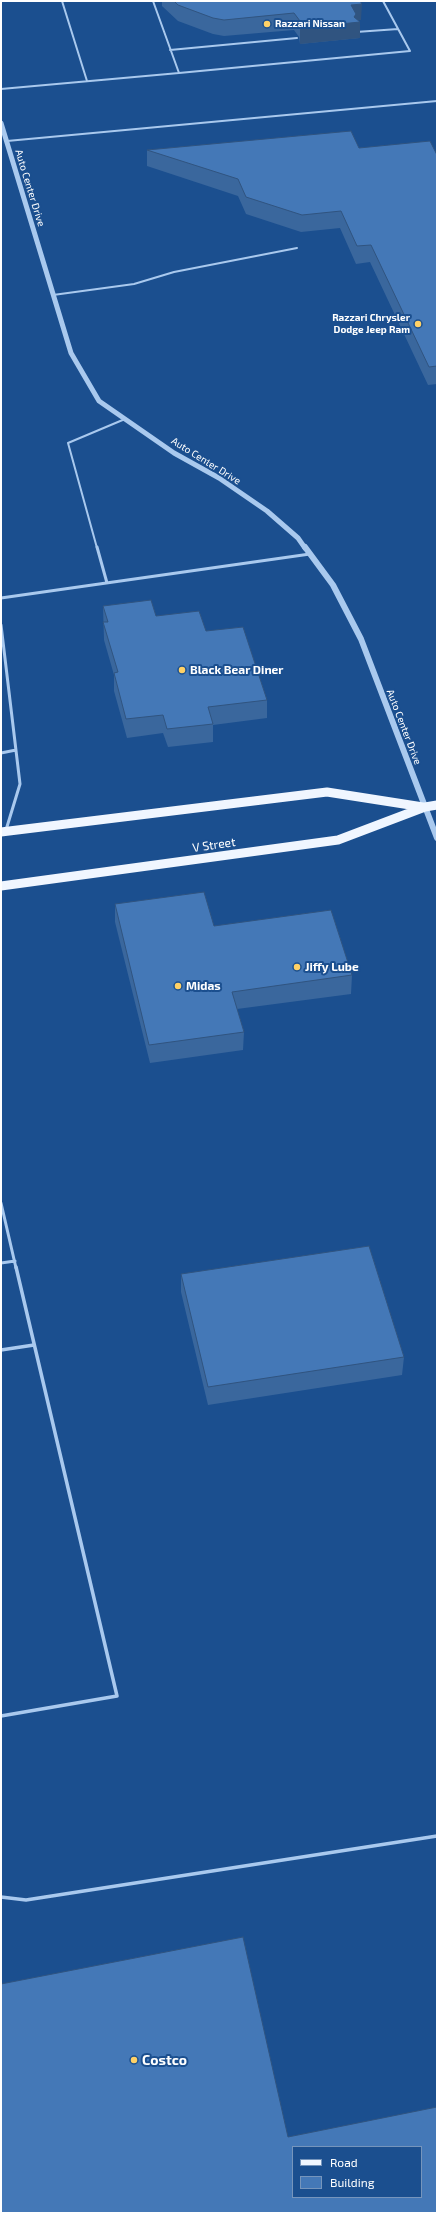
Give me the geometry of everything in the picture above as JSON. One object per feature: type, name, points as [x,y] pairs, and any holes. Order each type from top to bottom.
[{"type":"main road","name":"V Street","points":[[3,832],[328,792],[425,807]]},
{"type":"main road","name":"V Street","points":[[1,886],[338,840],[425,807],[437,805]]},
{"type":"street","name":"Auto Center Drive","points":[[1,123],[71,354],[99,401],[174,453],[219,478],[267,511],[298,538],[333,586],[361,639],[437,838]]},
{"type":"lane","points":[[62,1],[87,81]]},
{"type":"lane","points":[[153,1],[179,73]]},
{"type":"lane","points":[[1,89],[410,51],[383,1]]},
{"type":"lane","points":[[356,32],[398,29]]},
{"type":"lane","points":[[170,50],[297,38]]},
{"type":"lane","points":[[7,142],[437,101]]},
{"type":"lane","points":[[53,295],[134,284],[174,272],[296,248]]},
{"type":"lane","points":[[107,583],[68,443],[125,419]]},
{"type":"lane","points":[[1,598],[310,554]]},
{"type":"lane","points":[[1,625],[20,784],[3,832]]},
{"type":"lane","points":[[1,753],[16,750]]},
{"type":"lane","points":[[1,1203],[117,1696],[1,1716]]},
{"type":"lane","points":[[1,1263],[15,1261]]},
{"type":"lane","points":[[1,1350],[34,1345]]},
{"type":"lane","points":[[1,1897],[26,1900],[437,1836]]},
{"type":"building","points":[[174,1],[360,1],[362,4],[351,5],[356,14],[354,17],[360,22],[300,28],[300,21],[294,13],[224,20],[213,18],[178,5]]},
{"type":"building","name":"Razzari Chrysler Dodge Jeep Ram","points":[[351,131],[359,148],[430,141],[437,155],[437,366],[429,367],[371,245],[357,246],[341,211],[302,215],[246,197],[238,179],[147,150]]},
{"type":"building","name":"Black Bear Diner","points":[[151,600],[156,616],[199,611],[206,631],[243,627],[267,700],[208,707],[213,724],[167,729],[163,715],[126,719],[114,673],[118,672],[103,622],[108,622],[103,606]]},
{"type":"building","points":[[204,892],[214,926],[331,910],[352,975],[232,992],[244,1032],[149,1045],[115,904]]},
{"type":"building","points":[[369,1246],[404,1357],[208,1387],[181,1274]]},
{"type":"building","name":"Costco","points":[[243,1937],[288,2137],[437,2107],[437,2213],[1,2213],[1,1984]]},
{"type":"place","name":"Razzari Nissan","points":[[267,24]]},
{"type":"place","name":"Razzari Chrysler Dodge Jeep Ram","points":[[418,324]]},
{"type":"place","name":"Black Bear Diner","points":[[182,670]]},
{"type":"place","name":"Jiffy Lube","points":[[297,967]]},
{"type":"place","name":"Midas","points":[[178,986]]},
{"type":"place","name":"Costco","points":[[134,2060]]}]
